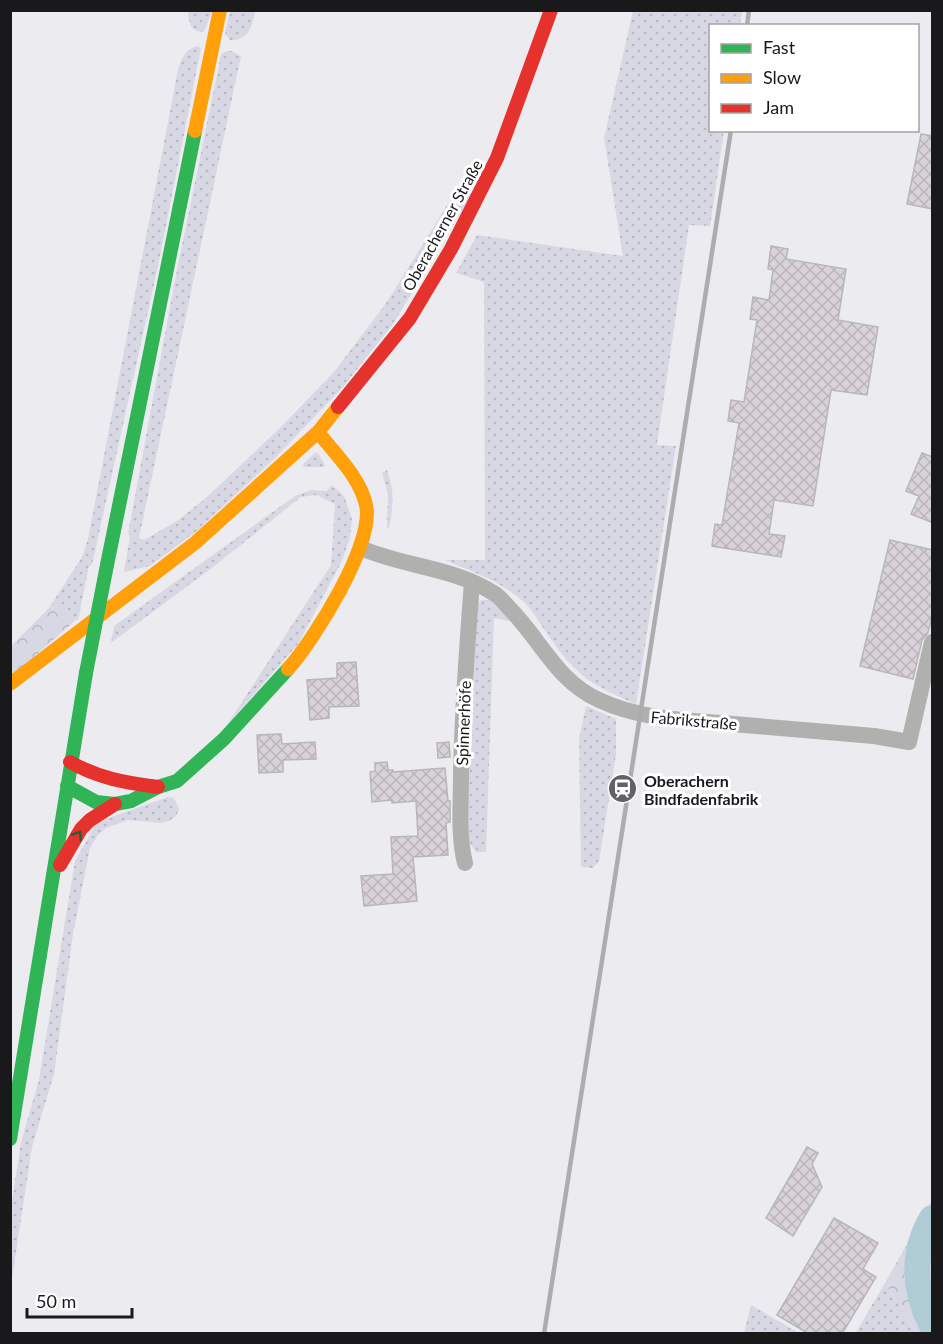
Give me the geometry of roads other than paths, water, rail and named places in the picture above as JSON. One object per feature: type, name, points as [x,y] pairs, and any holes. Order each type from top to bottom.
[{"type":"main road","points":[[10,1139],[86,673],[220,10]]},
{"type":"main road","name":"Oberacherner Straße","points":[[10,684],[195,543],[318,432],[410,318],[451,249],[497,158],[551,10]]},
{"type":"main road","points":[[67,786],[96,802],[115,804],[131,801],[158,787],[177,781],[224,739],[295,661],[323,620],[361,548],[366,524],[367,506],[359,485],[318,432]]},
{"type":"main road","points":[[70,762],[111,782],[158,787]]},
{"type":"main road","points":[[53,877],[81,829],[90,820],[115,804]]},
{"type":"street","name":"Fabrikstraße","points":[[361,548],[386,558],[435,568],[496,594],[517,616],[558,670],[579,690],[625,711],[661,719],[874,736],[909,741],[933,642]]},
{"type":"street","name":"Spinnerhöfe","points":[[465,863],[460,826],[461,761],[466,645],[472,582]]},
{"type":"waterway","points":[[932,1218],[921,1245],[917,1272],[921,1299],[932,1326]]},
{"type":"railway","points":[[747,24],[749,10]]},
{"type":"railway","points":[[544,1334],[731,132]]},
{"type":"place","name":"Oberachern Bindfadenfabrik","points":[[623,789]]}]
